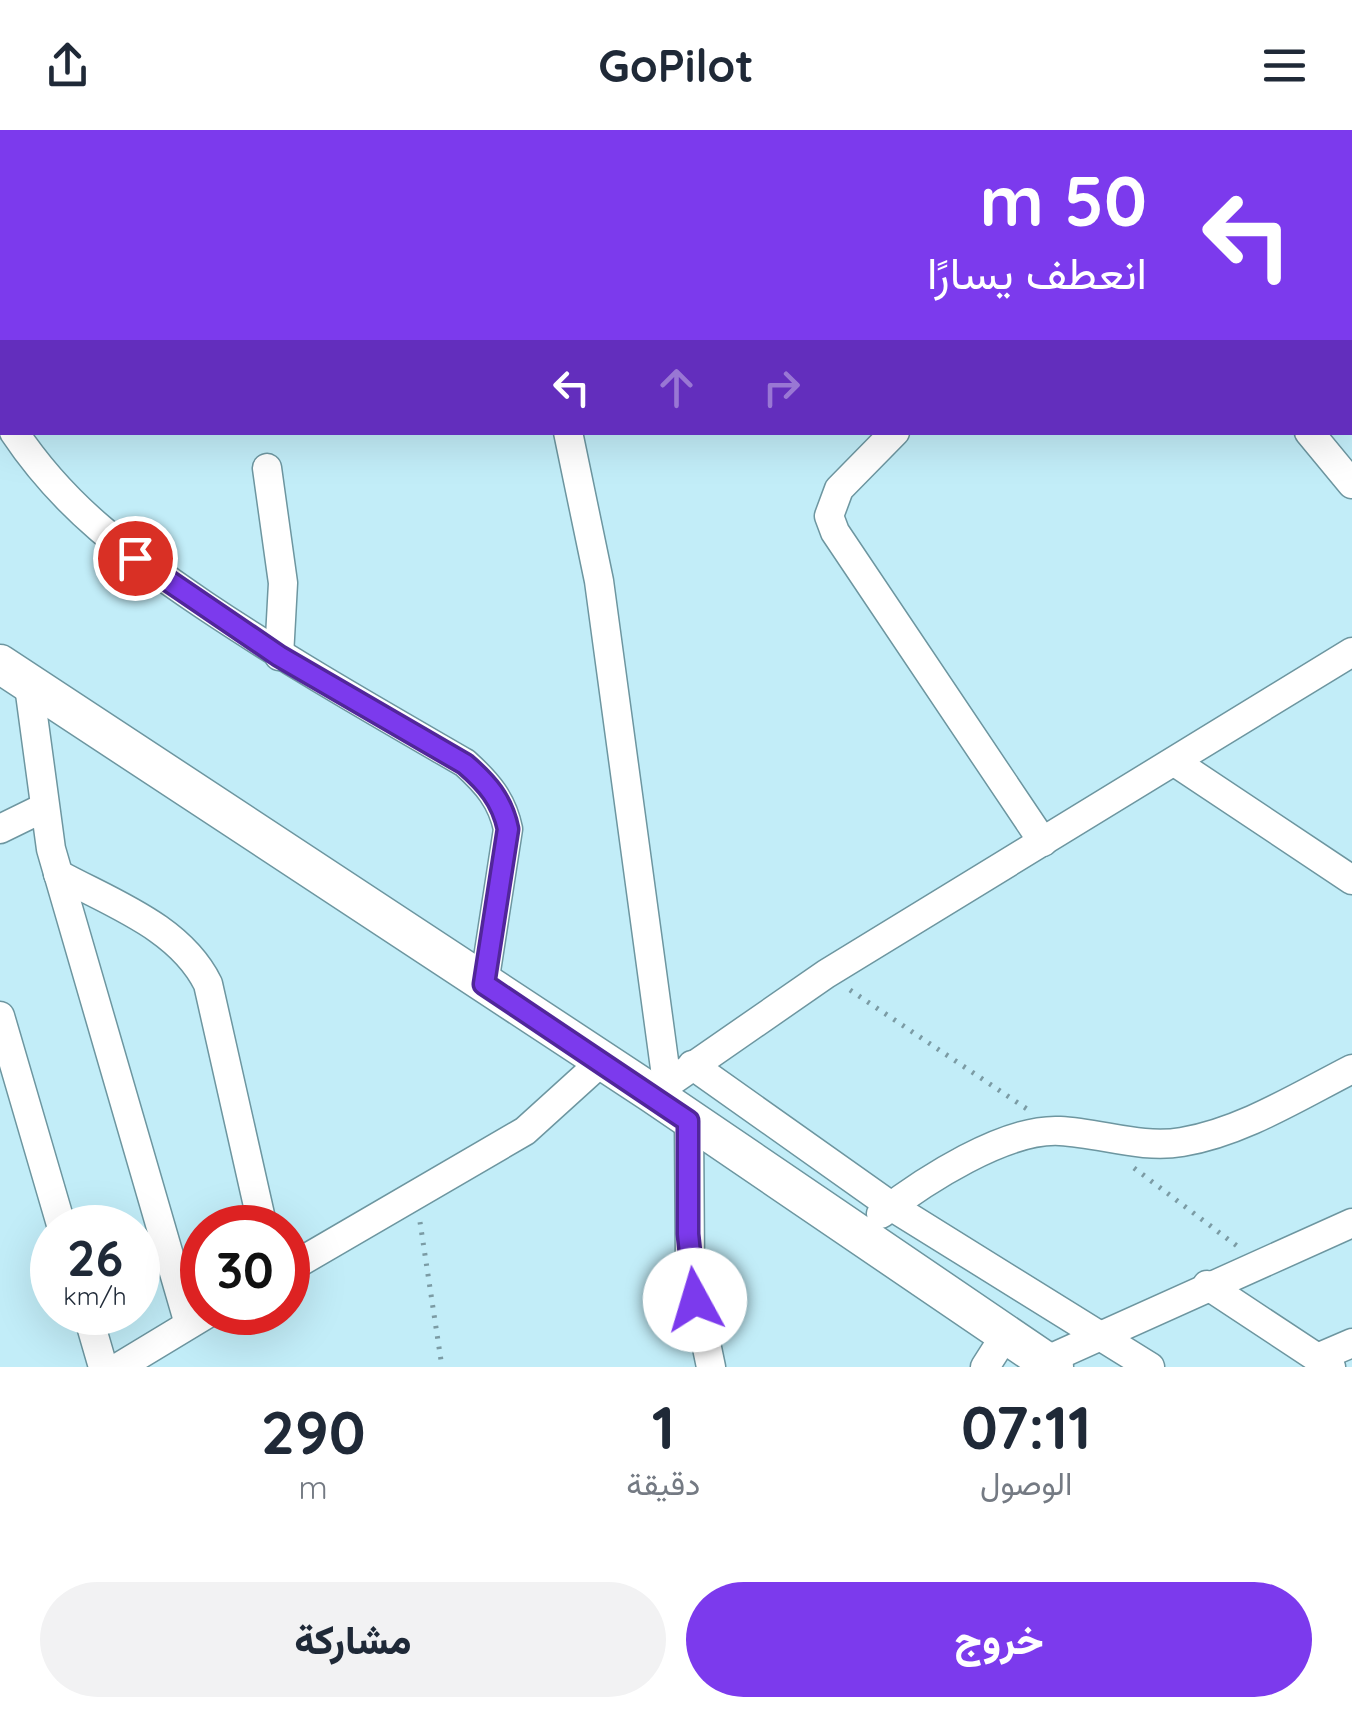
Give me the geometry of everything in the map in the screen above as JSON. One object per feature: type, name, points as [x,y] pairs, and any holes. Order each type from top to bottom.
[{"type":"street","points":[[17,435],[95,529],[279,656],[465,764],[496,798],[508,829],[484,984]]},
{"type":"street","points":[[569,435],[599,581],[660,1089]]},
{"type":"street","points":[[892,435],[838,489],[828,516],[1043,842]]},
{"type":"street","points":[[1311,435],[1352,484]]},
{"type":"street","points":[[268,468],[283,583],[279,656]]},
{"type":"street","points":[[660,1089],[826,974],[1352,652]]},
{"type":"street","points":[[8,671],[600,1063],[660,1089],[688,1121],[1049,1364],[1207,1285],[1352,1223]]},
{"type":"street","points":[[8,671],[58,874],[180,1255]]},
{"type":"street","points":[[1175,762],[1352,880]]},
{"type":"street","points":[[0,829],[43,808]]},
{"type":"street","points":[[58,874],[162,932],[201,969],[208,984],[258,1205]]},
{"type":"street","points":[[0,1016],[55,1205]]},
{"type":"street","points":[[310,1256],[524,1132],[600,1063]]},
{"type":"street","points":[[692,1065],[891,1206],[1150,1367]]},
{"type":"street","points":[[854,1234],[955,1166],[1028,1133],[1059,1130],[1146,1144],[1183,1142],[1229,1128],[1352,1069]]},
{"type":"street","points":[[688,1121],[690,1266],[711,1367]]},
{"type":"street","points":[[1207,1285],[1324,1362],[1352,1343]]},
{"type":"street","points":[[119,1367],[180,1330]]},
{"type":"street","points":[[985,1367],[1006,1334]]},
{"type":"street","points":[[94,1335],[103,1367]]},
{"type":"path","points":[[826,974],[1059,1130]]},
{"type":"path","points":[[1092,1136],[1259,1263]]},
{"type":"path","points":[[416,1196],[442,1367]]},
{"type":"route","points":[[135,558],[279,656],[465,764],[489,786],[504,810],[508,829],[484,984],[688,1121],[688,1234],[695,1300]]}]
